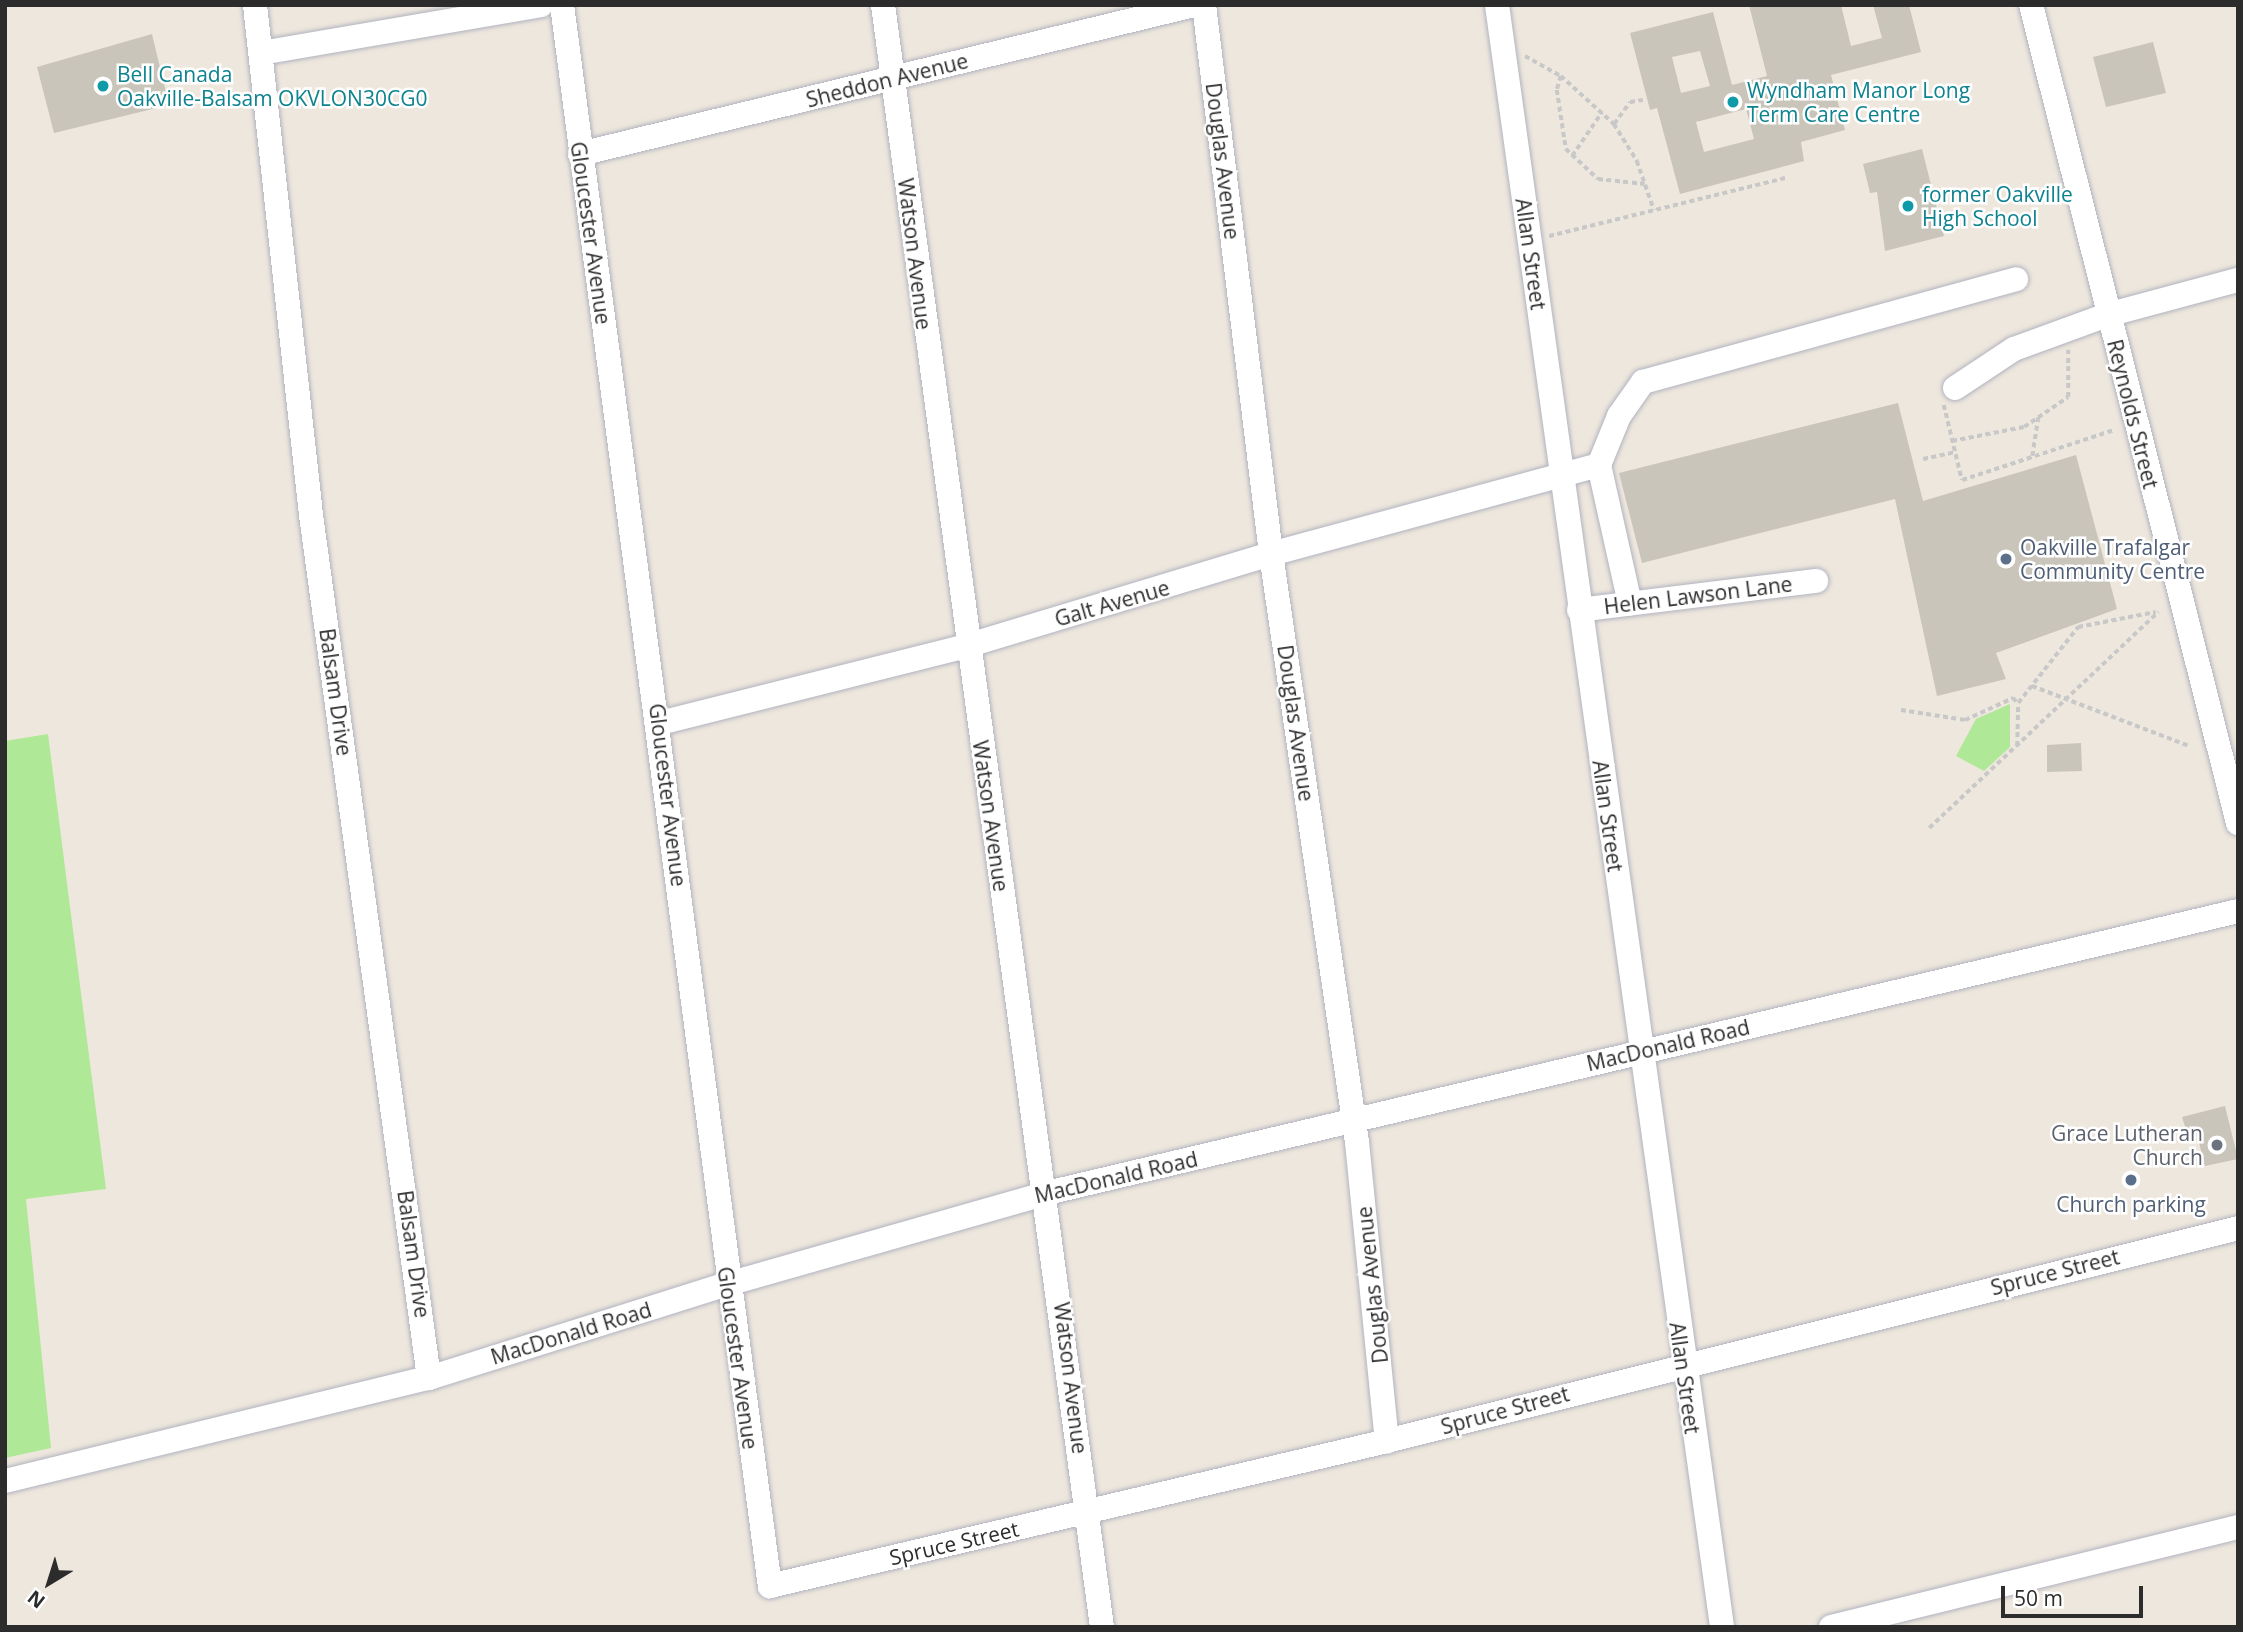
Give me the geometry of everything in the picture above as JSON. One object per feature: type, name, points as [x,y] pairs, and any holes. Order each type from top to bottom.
[{"type":"street","name":"Balsam Drive","points":[[255,5],[311,515],[429,1378]]},
{"type":"street","points":[[261,53],[541,5]]},
{"type":"street","name":"Gloucester Avenue","points":[[562,5],[580,154],[660,723],[728,1284],[770,1586]]},
{"type":"street","name":"Watson Avenue","points":[[883,5],[966,646],[1047,1192],[1102,1627]]},
{"type":"street","name":"Sheddon Avenue","points":[[580,154],[1194,5]]},
{"type":"street","name":"Douglas Avenue","points":[[1204,5],[1271,554],[1354,1121],[1387,1441]]},
{"type":"street","name":"Allan Street","points":[[1497,5],[1683,1363],[1722,1627]]},
{"type":"street","name":"Reynolds Street","points":[[2031,5],[2107,315],[2236,808]]},
{"type":"street","points":[[1630,604],[1599,466],[1619,416],[1643,382],[2016,279]]},
{"type":"street","points":[[1948,390],[2014,349],[2107,315],[2238,280]]},
{"type":"street","name":"Galt Avenue","points":[[660,723],[966,646],[1271,554],[1560,472],[1599,466]]},
{"type":"street","name":"Helen Lawson Lane","points":[[1579,610],[1816,581]]},
{"type":"street","name":"MacDonald Road","points":[[5,1482],[429,1378],[728,1284],[1047,1192],[2238,911]]},
{"type":"street","name":"Spruce Street","points":[[770,1586],[1387,1441],[1683,1363],[2238,1227]]},
{"type":"street","points":[[1831,1627],[2238,1527]]},
{"type":"path","points":[[1502,44],[1561,76],[1614,124],[1645,184],[1654,210]]},
{"type":"path","points":[[1561,76],[1557,90],[1566,149],[1598,179],[1645,184]]},
{"type":"path","points":[[1614,124],[1630,102],[1643,100]]},
{"type":"path","points":[[1572,156],[1602,112]]},
{"type":"path","points":[[1529,241],[1785,178]]},
{"type":"path","points":[[1952,441],[2024,427],[2068,397],[2068,343]]},
{"type":"path","points":[[1948,390],[1952,441],[1962,480],[2113,430]]},
{"type":"path","points":[[2032,457],[2038,417]]},
{"type":"path","points":[[1923,459],[1955,452]]},
{"type":"path","points":[[1928,828],[2067,700],[2158,612],[2078,627],[2018,703],[2017,746]]},
{"type":"path","points":[[2032,686],[2189,746]]},
{"type":"path","points":[[1901,710],[1965,720],[2013,698],[2018,703]]},
{"type":"green space","points":[[2010,704],[2010,747],[1984,771],[1956,756],[1976,719]]},
{"type":"green space","points":[[48,734],[106,1189],[26,1199],[51,1448],[5,1458],[5,741]]},
{"type":"building","name":"Wyndham Manor Long Term Care Centre","points":[[1749,5],[1841,5],[1851,46],[1882,38],[1873,5],[1909,5],[1921,52],[1831,75],[1845,130],[1801,142],[1804,161],[1680,194],[1657,108],[1650,110],[1630,33],[1713,12],[1732,85],[1767,76]],"holes":[[[1700,51],[1710,86],[1681,93],[1672,57]],[[1746,109],[1754,139],[1704,152],[1696,122]]]},
{"type":"building","name":"Bell Canada Oakville-Balsam OKVLON30CG0","points":[[152,34],[169,105],[54,133],[37,67]]},
{"type":"building","points":[[2153,42],[2166,93],[2106,107],[2093,57]]},
{"type":"building","name":"former Oakville High School","points":[[1922,149],[1944,236],[1885,251],[1877,192],[1870,193],[1863,164]]},
{"type":"building","points":[[1898,403],[1923,501],[2076,455],[2117,609],[1996,653],[2006,679],[1937,696],[1895,499],[1642,563],[1619,473]]},
{"type":"building","points":[[2081,743],[2082,771],[2047,772],[2047,745]]},
{"type":"building","name":"Grace Lutheran Church","points":[[2225,1106],[2238,1159],[2205,1166],[2196,1131],[2187,1133],[2182,1117]]},
{"type":"place","name":"Bell Canada Oakville-Balsam OKVLON30CG0","points":[[103,86]]},
{"type":"place","name":"Wyndham Manor Long Term Care Centre","points":[[1733,102]]},
{"type":"place","name":"former Oakville High School","points":[[1908,206]]},
{"type":"place","name":"Oakville Trafalgar Community Centre","points":[[2006,559]]},
{"type":"place","name":"Grace Lutheran Church","points":[[2217,1145]]},
{"type":"place","name":"Church parking","points":[[2131,1180]]}]
